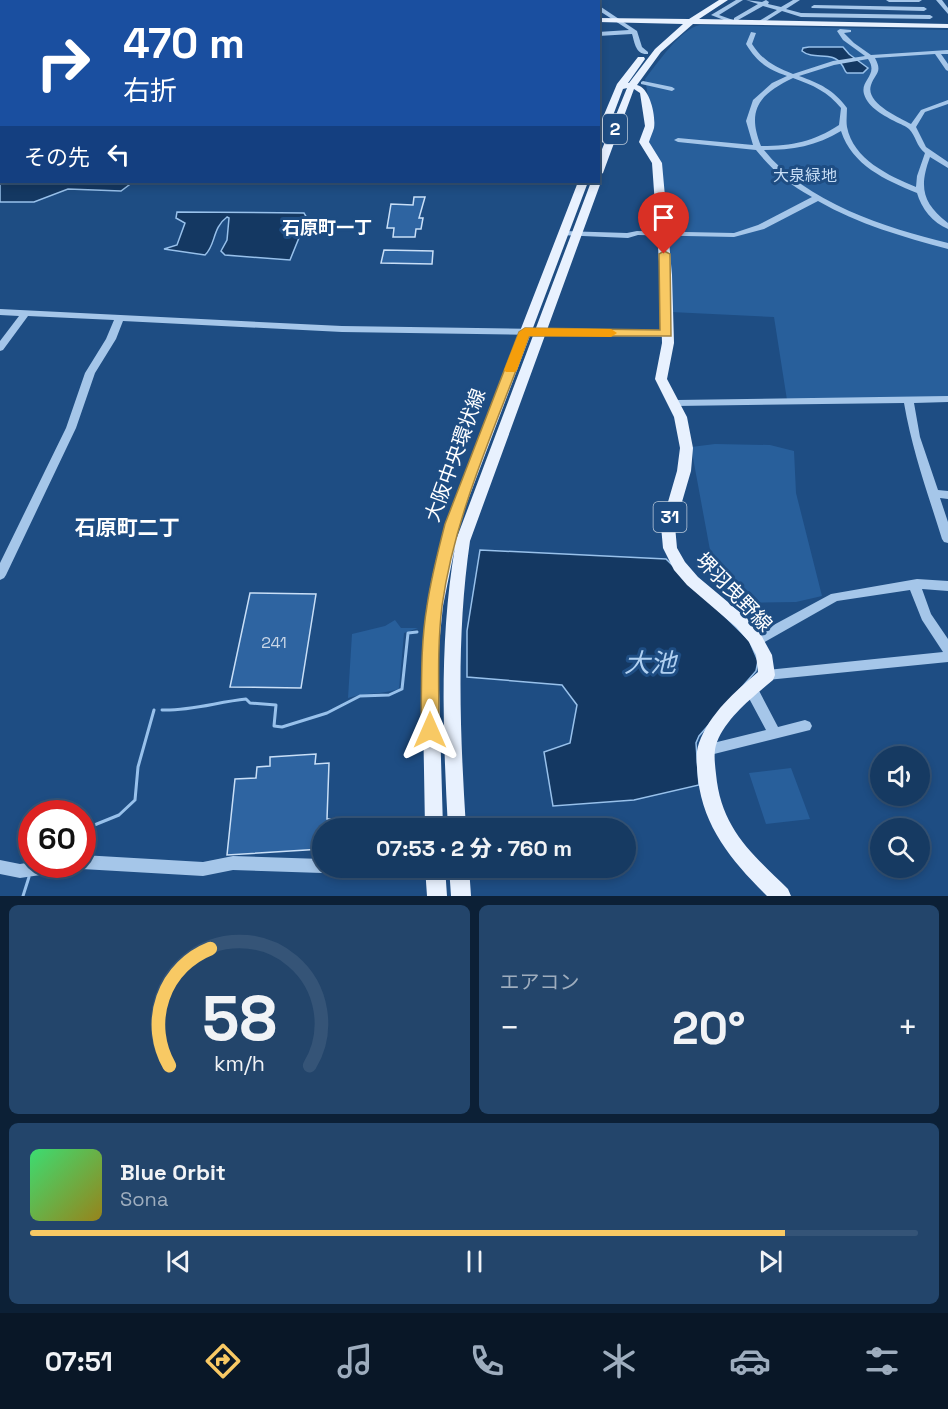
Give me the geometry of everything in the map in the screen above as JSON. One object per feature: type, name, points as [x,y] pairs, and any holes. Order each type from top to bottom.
[{"type":"main road","name":"2","points":[[600,168],[646,53],[712,0]]},
{"type":"main road","name":"2","points":[[602,120],[651,58],[685,21],[724,0]]},
{"type":"main road","points":[[600,19],[948,27]]},
{"type":"main road","points":[[685,21],[733,20],[948,27]]},
{"type":"main road","name":"堺羽曳野線","points":[[632,84],[644,92],[650,126],[644,142],[657,163],[666,275],[666,358],[661,379],[676,403],[684,426],[686,461],[673,498],[669,522],[669,546],[677,561],[691,577],[758,640],[767,663],[767,675]]},
{"type":"main road","name":"大阪中央環状線","points":[[456,818],[450,707],[451,633],[455,586],[464,541],[540,332],[570,234],[583,183]]},
{"type":"main road","name":"大阪中央環状線","points":[[434,818],[430,655],[439,581],[452,524],[525,332],[596,183]]},
{"type":"main road","points":[[767,675],[721,722],[710,739],[706,750],[707,790],[718,825],[729,844],[781,896]]},
{"type":"main road","points":[[436,878],[437,896]]},
{"type":"main road","points":[[460,878],[461,896]]},
{"type":"street","points":[[740,0],[714,15],[733,20],[769,0]]},
{"type":"street","points":[[749,0],[801,15],[930,17]]},
{"type":"street","points":[[761,22],[797,0]]},
{"type":"street","points":[[793,23],[801,15],[825,0]]},
{"type":"street","points":[[889,0],[918,0],[935,26]]},
{"type":"street","points":[[940,0],[948,1]]},
{"type":"street","points":[[940,0],[947,10]]},
{"type":"street","points":[[814,7],[924,9]]},
{"type":"street","points":[[600,8],[635,32],[639,48],[646,53]]},
{"type":"street","points":[[600,19],[618,19]]},
{"type":"street","points":[[849,31],[840,31],[843,39],[870,57],[876,69],[867,86],[868,98],[876,106],[912,126],[916,140],[928,153],[948,166]]},
{"type":"street","points":[[600,34],[635,32]]},
{"type":"street","points":[[753,33],[749,44],[758,58],[821,86],[837,97],[844,108],[843,126],[847,141],[862,159],[883,174],[919,191]]},
{"type":"street","points":[[937,52],[948,69]]},
{"type":"street","points":[[948,52],[870,57],[828,65],[794,75],[767,90],[752,110],[750,120],[757,146],[781,173],[819,197],[870,223],[948,246]]},
{"type":"street","points":[[632,84],[672,89]]},
{"type":"street","points":[[912,126],[923,111],[948,102]]},
{"type":"street","points":[[678,140],[757,146],[805,144],[828,137],[843,126]]},
{"type":"street","points":[[928,153],[919,173],[919,191],[928,208],[948,227]]},
{"type":"street","points":[[570,234],[628,236],[637,233],[722,237],[761,228],[819,197]]},
{"type":"street","points":[[0,312],[342,329],[666,334]]},
{"type":"street","points":[[0,348],[26,312]]},
{"type":"street","points":[[0,575],[71,428],[90,373],[111,339],[120,317]]},
{"type":"street","points":[[676,403],[948,399]]},
{"type":"street","points":[[909,401],[915,436],[948,539]]},
{"type":"street","points":[[933,494],[948,495]]},
{"type":"street","points":[[758,640],[835,597],[914,585],[948,586]]},
{"type":"street","points":[[914,585],[926,616],[948,649]]},
{"type":"street","points":[[767,675],[948,657]]},
{"type":"street","points":[[751,689],[775,734]]},
{"type":"street","points":[[706,750],[805,726]]},
{"type":"street","points":[[96,863],[202,869],[233,862],[312,866]]},
{"type":"street","points":[[0,867],[18,871]]},
{"type":"green space","name":"大泉緑地","points":[[700,25],[948,30],[948,397],[787,400],[774,317],[671,312],[649,139],[653,125],[645,79],[677,40],[692,28]]},
{"type":"green space","points":[[715,444],[770,445],[794,451],[796,493],[822,596],[796,602],[733,603],[717,588],[691,447]]},
{"type":"green space","points":[[395,620],[401,628],[418,628],[404,633],[399,689],[348,698],[352,634],[385,626]]},
{"type":"green space","points":[[791,768],[810,819],[766,824],[749,773]]},
{"type":"water","points":[[843,47],[868,68],[863,73],[847,73],[834,58],[807,54],[802,51],[803,48]]},
{"type":"water","points":[[0,183],[132,183],[121,191],[68,189],[34,202],[0,202]]},
{"type":"water","points":[[177,212],[304,213],[307,218],[290,260],[225,255],[221,251],[227,240],[229,218],[227,217],[216,231],[205,255],[164,249],[177,245],[185,223],[176,218]]},
{"type":"water","name":"大池","points":[[480,550],[666,559],[749,640],[758,661],[756,671],[699,736],[696,743],[699,785],[634,800],[553,806],[544,752],[570,743],[577,705],[562,685],[467,677],[467,631]]},
{"type":"building","points":[[414,197],[425,197],[419,218],[423,218],[421,229],[416,229],[415,237],[393,237],[394,228],[387,228],[391,204],[413,205]]},
{"type":"building","points":[[384,250],[433,251],[432,264],[381,263]]},
{"type":"building","points":[[250,593],[316,594],[301,688],[230,687]]},
{"type":"building","points":[[316,754],[315,764],[329,763],[327,818],[312,818],[312,850],[227,855],[235,779],[256,778],[257,767],[270,766],[270,757]]},
{"type":"waterway","points":[[162,710],[246,699],[250,703],[276,705],[274,726],[282,727],[327,713],[360,696],[389,695],[402,689],[408,633],[417,632]]},
{"type":"waterway","points":[[96,824],[119,815],[135,800],[138,767],[154,710]]},
{"type":"waterway","points":[[23,896],[29,878]]},
{"type":"slow traffic","points":[[510,370],[525,332],[611,333]]},
{"type":"district","name":"石原町一丁","points":[[327,228]]},
{"type":"district","name":"石原町二丁","points":[[127,528]]},
{"type":"route","points":[[430,730],[430,655],[435,606],[452,524],[525,332],[666,334],[664,254]]}]
